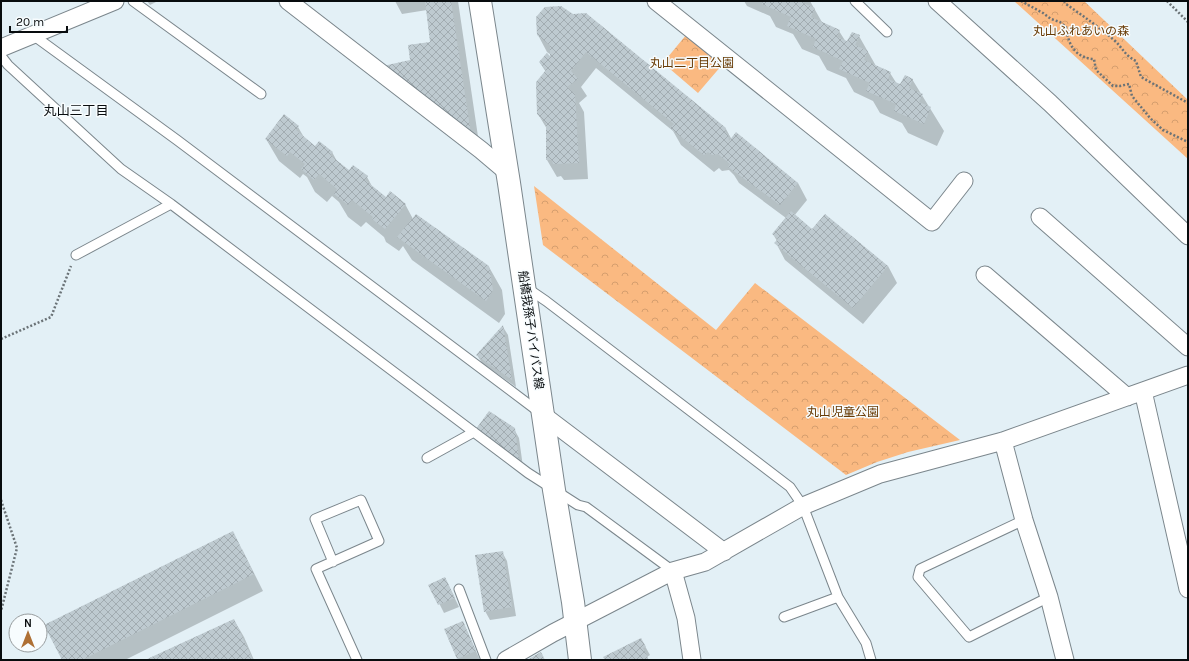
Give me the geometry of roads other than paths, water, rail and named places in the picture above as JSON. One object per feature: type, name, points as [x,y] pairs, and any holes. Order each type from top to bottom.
[{"type":"street","points":[[1,48],[33,35],[79,8],[115,1]]},
{"type":"street","points":[[288,1],[481,150],[507,172]]},
{"type":"street","name":"船橋我孫子バイパス線","points":[[480,1],[554,490],[573,602],[580,660]]},
{"type":"street","points":[[656,1],[932,222],[964,181]]},
{"type":"street","points":[[937,1],[1050,103],[1188,236]]},
{"type":"street","points":[[1040,217],[1188,347]]},
{"type":"street","points":[[985,275],[1127,397]]},
{"type":"street","points":[[506,660],[673,571],[705,562],[803,506],[880,474],[1003,441],[1188,375]]},
{"type":"street","points":[[1143,391],[1188,589]]},
{"type":"street","points":[[543,415],[724,552]]},
{"type":"street","points":[[1003,441],[1024,520],[1049,597],[1065,660]]},
{"type":"street","points":[[673,571],[686,618],[692,660]]},
{"type":"lane","points":[[133,1],[261,94]]},
{"type":"lane","points":[[854,1],[887,32]]},
{"type":"lane","points":[[33,35],[183,144],[543,415]]},
{"type":"lane","points":[[1,56],[8,65],[121,169],[171,204],[528,473],[578,505],[586,507],[673,571]]},
{"type":"lane","points":[[76,255],[171,204]]},
{"type":"lane","points":[[524,286],[546,300],[790,487],[803,506],[838,597],[866,643],[871,660]]},
{"type":"lane","points":[[427,458],[474,432]]},
{"type":"lane","points":[[333,562],[315,519],[361,500],[379,541],[333,562],[316,569],[357,660]]},
{"type":"lane","points":[[1024,520],[920,569],[918,577],[969,637],[1049,597]]},
{"type":"lane","points":[[459,589],[486,660]]},
{"type":"lane","points":[[784,617],[838,597]]},
{"type":"district","name":"丸山三丁目","points":[[76,110]]},
{"type":"park label","name":"丸山ふれあいの森","points":[[1081,31]]},
{"type":"park label","name":"丸山二丁目公園","points":[[692,63]]},
{"type":"park label","name":"丸山児童公園","points":[[843,412]]}]
